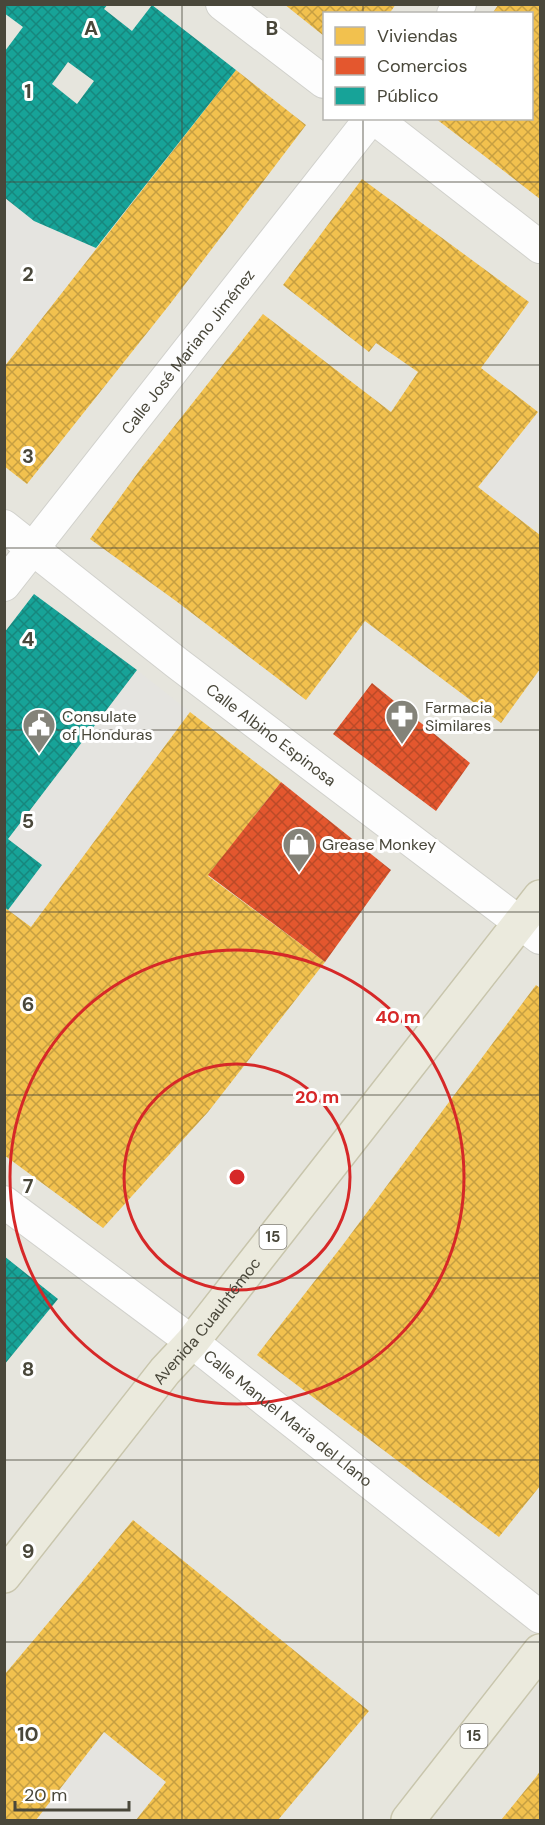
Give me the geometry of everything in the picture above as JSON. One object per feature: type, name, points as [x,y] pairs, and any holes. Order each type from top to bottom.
[{"type":"highway","name":"Avenida Cuauhtémoc","points":[[4,1576],[165,1371],[192,1342],[530,931],[540,897]]},
{"type":"highway","name":"15","points":[[408,1821],[540,1651]]},
{"type":"street","points":[[222,4],[323,81]]},
{"type":"street","name":"Calle José Mariano Jiménez","points":[[4,585],[370,120]]},
{"type":"street","points":[[375,120],[540,247]]},
{"type":"street","name":"Calle Albino Espinosa","points":[[4,526],[177,663],[530,931]]},
{"type":"street","name":"Calle Manuel Maria del Llano","points":[[4,1202],[192,1342],[540,1617]]},
{"type":"shaded area","points":[[5,5],[540,5],[540,1820],[5,1820]]},
{"type":"shaded area","points":[[5,199],[35,221],[96,248],[5,367]]},
{"type":"shaded area","points":[[540,409],[540,517],[532,528],[478,487]]},
{"type":"shaded area","points":[[137,670],[190,712],[31,927],[8,910],[42,865],[8,839]]},
{"type":"shaded area","points":[[104,1732],[166,1782],[136,1820],[36,1820]]},
{"type":"building: Viviendas","points":[[284,4],[396,4],[390,12],[323,12],[323,35]]},
{"type":"building: Viviendas","points":[[498,5],[540,5],[540,199],[438,120],[533,120],[533,12],[493,12]]},
{"type":"building: Viviendas","points":[[236,70],[306,125],[170,304],[27,484],[4,466],[4,367]]},
{"type":"building: Viviendas","points":[[362,179],[529,302],[481,368],[538,412],[478,487],[540,535],[540,669],[501,723],[365,621],[306,700],[90,539],[142,467],[263,314],[391,412],[418,372],[376,343],[369,352],[283,285]]},
{"type":"building: Viviendas","points":[[190,712],[281,782],[208,876],[325,962],[208,1112],[103,1228],[4,1155],[4,907],[31,927]]},
{"type":"building: Viviendas","points":[[536,985],[540,988],[540,1486],[499,1537],[257,1355],[342,1246]]},
{"type":"building: Viviendas","points":[[133,1520],[369,1711],[278,1820],[136,1820],[166,1782],[104,1732],[36,1820],[5,1820],[5,1674]]},
{"type":"building: Viviendas","points":[[540,1771],[540,1820],[501,1820],[536,1777]]},
{"type":"building: Comercios","points":[[372,683],[470,763],[436,811],[333,734]]},
{"type":"building: Comercios","name":"Grease Monkey","points":[[281,782],[391,870],[325,962],[208,875]]},
{"type":"building: Público","points":[[4,4],[108,4],[104,9],[132,31],[152,5],[236,70],[96,248],[34,221],[5,198],[5,51],[23,27],[4,13]],"holes":[[[68,62],[94,81],[77,104],[52,84]]]},
{"type":"building: Público","name":"Consulate of Honduras","points":[[34,594],[137,670],[8,839],[42,865],[8,910],[4,907],[4,633]]},
{"type":"building: Público","points":[[4,1256],[58,1299],[4,1365]]},
{"type":"place","name":"Farmacia Similares","points":[[402,745]]},
{"type":"place","name":"Consulate of Honduras","points":[[39,754]]},
{"type":"place","name":"Grease Monkey","points":[[299,873]]}]
